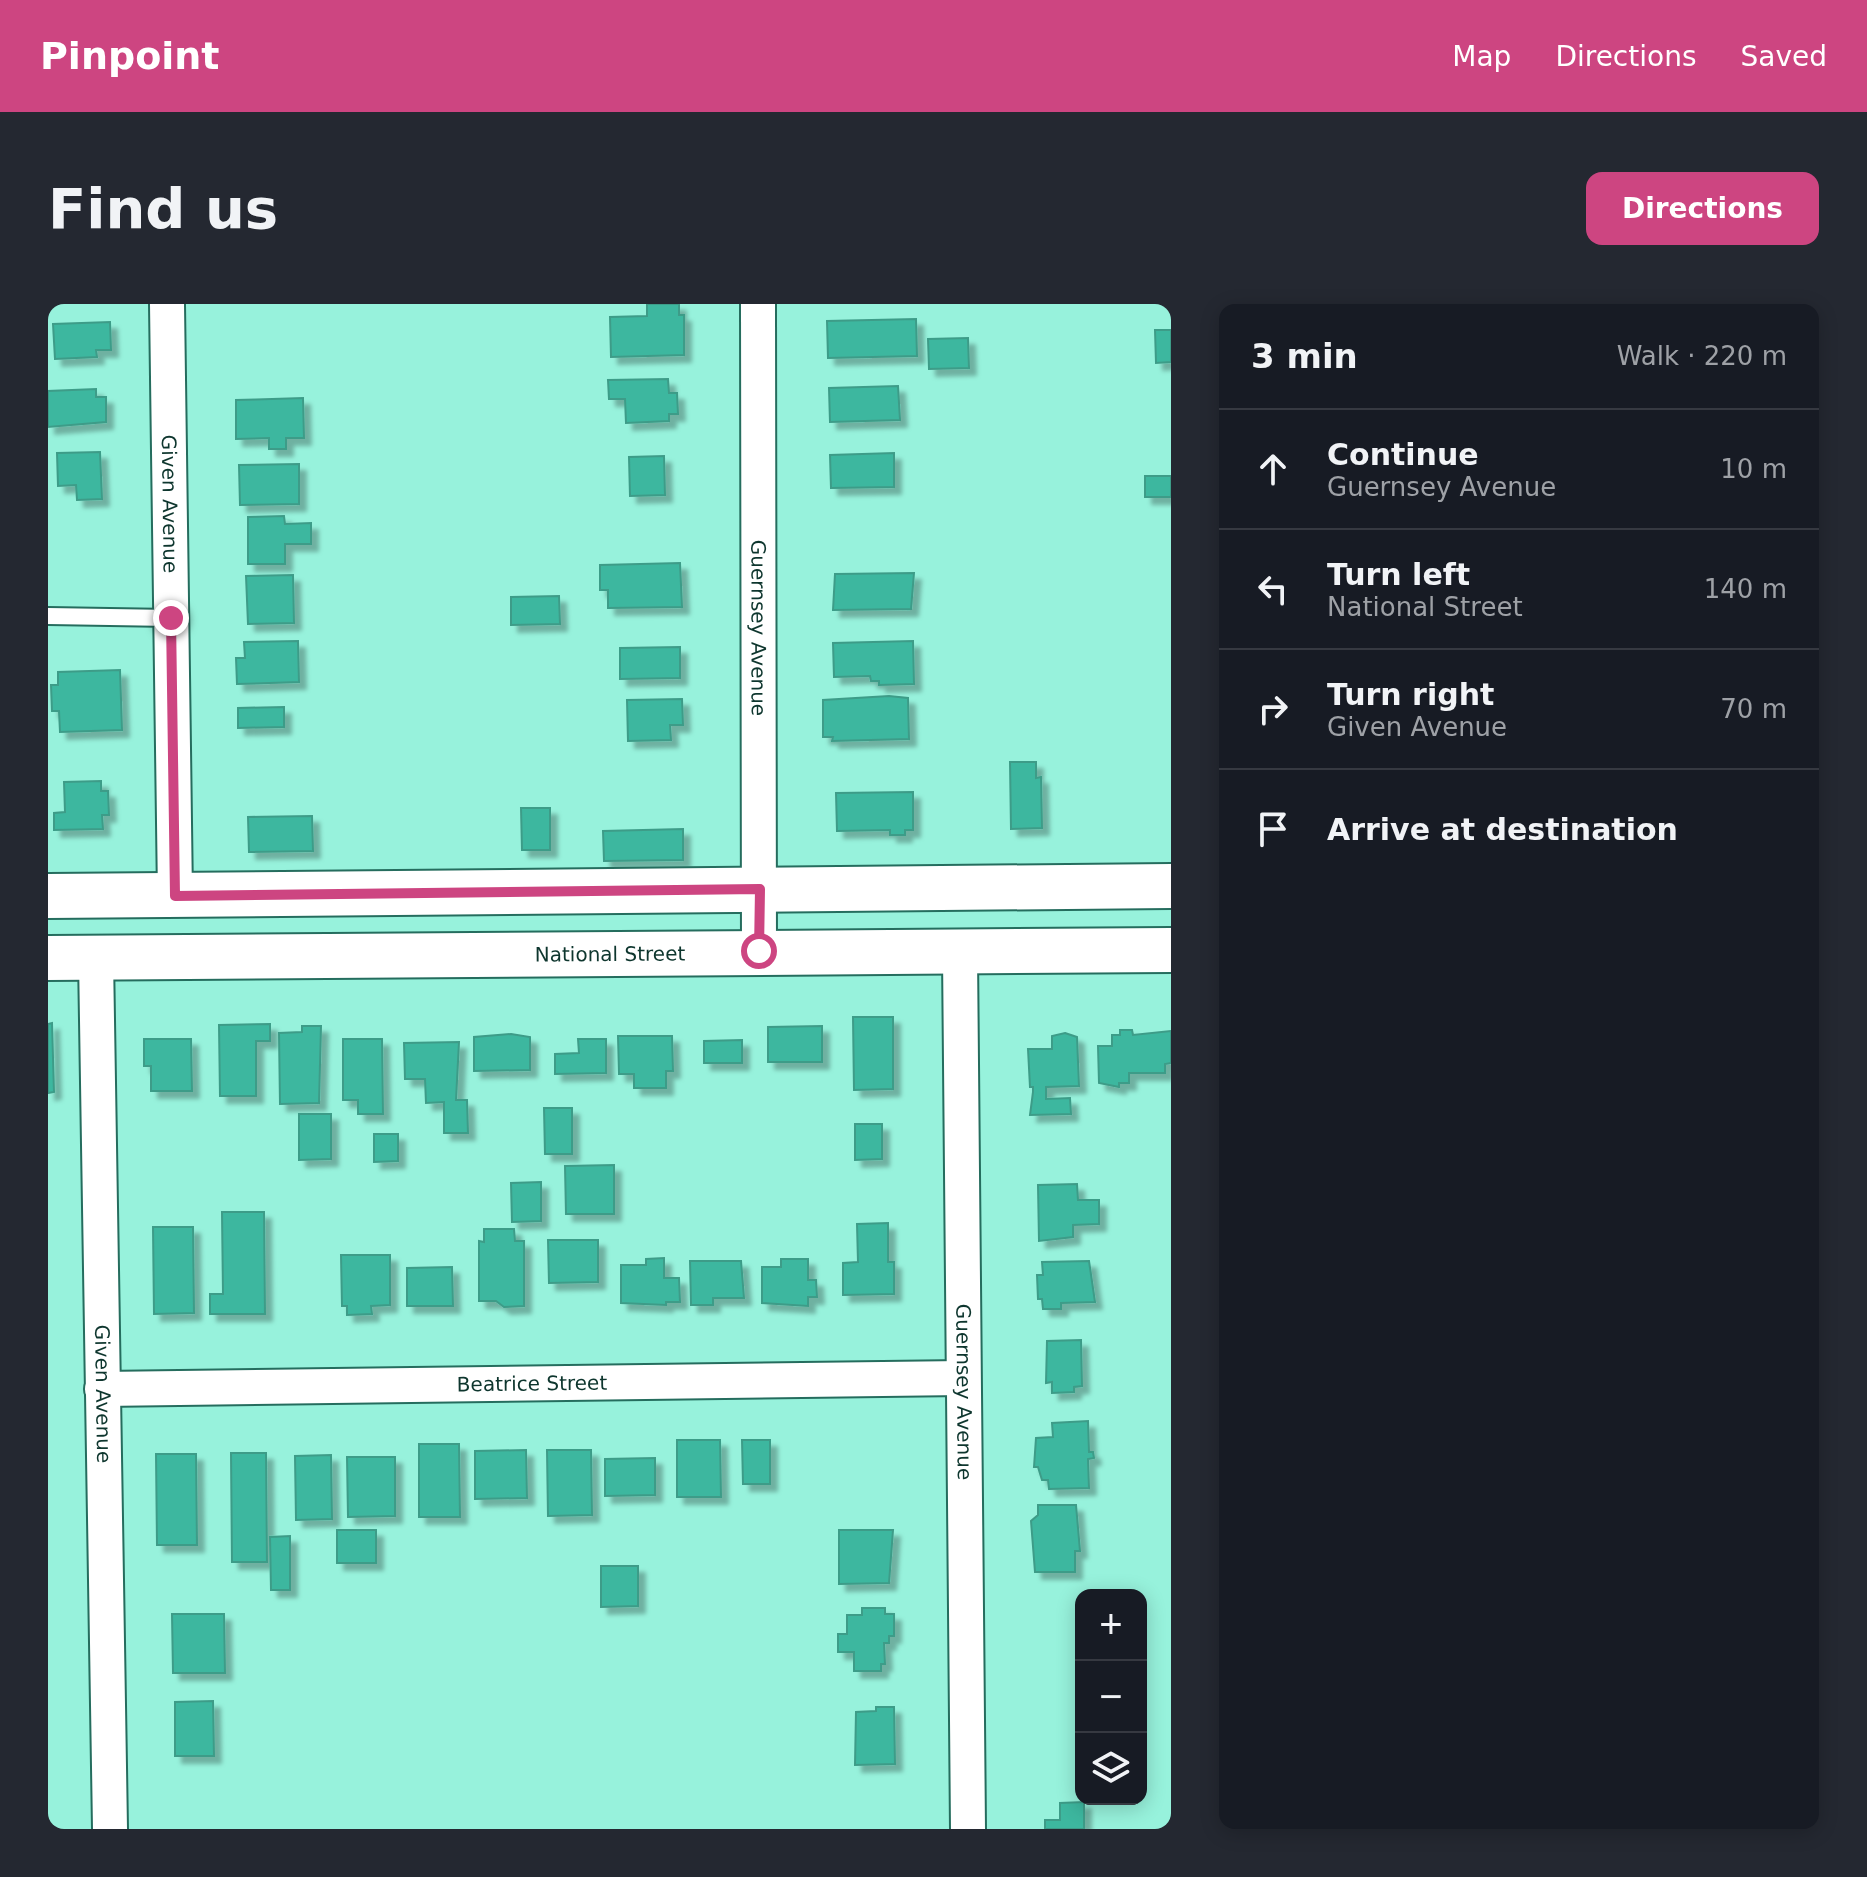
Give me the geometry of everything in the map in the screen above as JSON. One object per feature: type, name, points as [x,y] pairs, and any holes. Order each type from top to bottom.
[{"type":"main road","points":[[48,896],[1171,886]]},
{"type":"main road","name":"National Street","points":[[48,958],[759,951],[960,954],[1171,950]]},
{"type":"street","name":"Given Avenue","points":[[167,304],[175,896]]},
{"type":"street","name":"Guernsey Avenue","points":[[758,304],[759,951]]},
{"type":"street","name":"Guernsey Avenue","points":[[960,954],[968,1829]]},
{"type":"street","name":"Given Avenue","points":[[96,958],[110,1829]]},
{"type":"street","name":"Beatrice Street","points":[[102,1389],[963,1378]]},
{"type":"lane","points":[[48,616],[171,618]]},
{"type":"building","points":[[647,304],[679,304],[679,315],[684,315],[684,355],[611,357],[610,317],[647,316]]},
{"type":"building","points":[[916,319],[917,356],[828,358],[827,321]]},
{"type":"building","points":[[110,322],[111,350],[96,350],[97,357],[55,359],[53,324]]},
{"type":"building","points":[[1155,330],[1171,330],[1171,362],[1156,363]]},
{"type":"building","points":[[968,338],[969,368],[929,369],[928,339]]},
{"type":"building","points":[[668,379],[669,393],[677,393],[678,414],[669,414],[669,421],[626,423],[625,399],[609,399],[608,380]]},
{"type":"building","points":[[898,386],[900,420],[830,422],[829,388]]},
{"type":"building","points":[[96,389],[96,397],[106,397],[106,422],[48,427],[48,391]]},
{"type":"building","points":[[303,398],[304,438],[286,438],[286,449],[269,449],[269,438],[236,439],[236,400]]},
{"type":"building","points":[[100,452],[102,499],[77,500],[76,485],[58,486],[57,453]]},
{"type":"building","points":[[894,453],[894,487],[831,488],[830,455]]},
{"type":"building","points":[[664,456],[665,495],[630,496],[629,457]]},
{"type":"building","points":[[299,464],[299,504],[240,505],[239,465]]},
{"type":"building","points":[[1145,476],[1171,476],[1171,497],[1145,497]]},
{"type":"building","points":[[284,516],[285,524],[311,523],[311,544],[285,544],[285,564],[248,564],[248,517]]},
{"type":"building","points":[[680,563],[682,607],[608,608],[608,590],[600,590],[600,565]]},
{"type":"building","points":[[914,573],[911,609],[833,610],[835,574]]},
{"type":"building","points":[[293,575],[294,623],[248,624],[246,576]]},
{"type":"building","points":[[559,596],[560,624],[511,625],[511,597]]},
{"type":"building","points":[[298,641],[299,682],[237,684],[236,658],[245,658],[244,642]]},
{"type":"building","points":[[913,641],[914,684],[879,685],[879,681],[871,681],[870,676],[834,677],[833,643]]},
{"type":"building","points":[[680,647],[680,678],[620,679],[620,648]]},
{"type":"building","points":[[120,670],[122,730],[60,732],[59,711],[52,711],[51,685],[58,685],[58,672]]},
{"type":"building","points":[[889,696],[908,698],[909,739],[832,741],[833,737],[823,737],[823,700]]},
{"type":"building","points":[[682,699],[683,725],[670,725],[671,740],[628,741],[627,700]]},
{"type":"building","points":[[284,707],[284,727],[238,728],[238,708]]},
{"type":"building","points":[[1010,762],[1036,762],[1036,778],[1041,777],[1042,828],[1011,829]]},
{"type":"building","points":[[101,781],[101,791],[108,791],[109,815],[102,815],[103,829],[54,830],[54,813],[65,812],[64,782]]},
{"type":"building","points":[[913,792],[913,830],[905,830],[905,835],[890,835],[890,830],[837,831],[836,793]]},
{"type":"building","points":[[521,808],[550,808],[550,850],[522,850]]},
{"type":"building","points":[[312,816],[313,851],[249,852],[248,817]]},
{"type":"building","points":[[683,829],[683,860],[604,861],[603,831]]},
{"type":"building","points":[[853,1017],[893,1017],[893,1089],[854,1090]]},
{"type":"building","points":[[52,1023],[54,1092],[48,1093],[48,1024]]},
{"type":"building","points":[[270,1024],[270,1041],[256,1041],[256,1096],[220,1096],[219,1025]]},
{"type":"building","points":[[302,1026],[321,1026],[319,1103],[280,1104],[279,1033],[302,1032]]},
{"type":"building","points":[[822,1026],[822,1062],[768,1062],[768,1027]]},
{"type":"building","points":[[1120,1030],[1132,1030],[1133,1035],[1171,1031],[1171,1063],[1165,1064],[1165,1073],[1129,1073],[1129,1083],[1119,1083],[1119,1087],[1099,1083],[1098,1046],[1112,1046],[1112,1035],[1120,1035]]},
{"type":"building","points":[[1065,1033],[1077,1037],[1079,1086],[1046,1087],[1046,1099],[1070,1098],[1071,1114],[1030,1115],[1033,1087],[1030,1087],[1028,1049],[1052,1049],[1052,1036]]},
{"type":"building","points":[[511,1034],[530,1037],[530,1070],[474,1071],[474,1037]]},
{"type":"building","points":[[618,1036],[672,1036],[673,1071],[666,1071],[666,1088],[634,1088],[634,1074],[619,1074]]},
{"type":"building","points":[[144,1039],[191,1039],[192,1091],[151,1091],[151,1066],[144,1066]]},
{"type":"building","points":[[343,1039],[382,1039],[383,1114],[358,1114],[358,1100],[343,1100]]},
{"type":"building","points":[[578,1039],[606,1039],[606,1073],[555,1074],[555,1054],[579,1053]]},
{"type":"building","points":[[742,1040],[742,1063],[704,1063],[704,1041]]},
{"type":"building","points":[[459,1042],[456,1100],[467,1100],[468,1133],[444,1133],[444,1102],[426,1103],[425,1079],[405,1079],[404,1043]]},
{"type":"building","points":[[544,1108],[572,1108],[572,1154],[545,1154]]},
{"type":"building","points":[[299,1114],[331,1114],[331,1159],[299,1160]]},
{"type":"building","points":[[855,1124],[882,1124],[882,1159],[855,1160]]},
{"type":"building","points":[[374,1134],[398,1134],[398,1161],[374,1162]]},
{"type":"building","points":[[614,1165],[614,1214],[566,1214],[565,1166]]},
{"type":"building","points":[[541,1182],[541,1221],[512,1222],[511,1183]]},
{"type":"building","points":[[1077,1184],[1078,1200],[1099,1200],[1099,1224],[1073,1225],[1073,1237],[1039,1241],[1038,1185]]},
{"type":"building","points":[[222,1212],[264,1212],[265,1314],[210,1314],[210,1294],[223,1294]]},
{"type":"building","points":[[888,1223],[888,1262],[894,1262],[894,1294],[843,1295],[843,1263],[858,1262],[857,1224]]},
{"type":"building","points":[[153,1227],[193,1227],[194,1313],[154,1314]]},
{"type":"building","points":[[484,1229],[514,1229],[515,1241],[524,1241],[524,1306],[504,1307],[496,1301],[479,1301],[479,1241],[484,1242]]},
{"type":"building","points":[[548,1240],[598,1240],[598,1282],[549,1283]]},
{"type":"building","points":[[341,1255],[390,1255],[390,1305],[371,1306],[372,1314],[347,1315],[347,1306],[342,1306]]},
{"type":"building","points":[[664,1258],[664,1278],[679,1278],[680,1302],[666,1302],[666,1305],[621,1303],[621,1265],[646,1265],[646,1259]]},
{"type":"building","points":[[781,1259],[808,1259],[808,1280],[816,1280],[817,1297],[808,1297],[808,1306],[762,1303],[762,1267],[781,1267]]},
{"type":"building","points":[[690,1261],[741,1261],[744,1298],[713,1298],[713,1305],[691,1305]]},
{"type":"building","points":[[1089,1261],[1095,1302],[1061,1303],[1061,1309],[1043,1309],[1042,1299],[1038,1299],[1037,1275],[1043,1275],[1042,1262]]},
{"type":"building","points":[[452,1267],[453,1306],[407,1306],[407,1268]]},
{"type":"building","points":[[1081,1340],[1082,1386],[1074,1387],[1074,1392],[1052,1393],[1052,1382],[1046,1383],[1047,1341]]},
{"type":"building","points":[[1088,1421],[1089,1452],[1093,1452],[1094,1458],[1088,1459],[1089,1488],[1049,1489],[1048,1480],[1042,1480],[1038,1467],[1034,1467],[1036,1438],[1053,1437],[1052,1423]]},
{"type":"building","points":[[677,1440],[720,1440],[721,1497],[677,1497]]},
{"type":"building","points":[[742,1440],[770,1440],[770,1484],[743,1484]]},
{"type":"building","points":[[419,1444],[459,1444],[460,1517],[419,1517]]},
{"type":"building","points":[[526,1450],[527,1498],[475,1499],[475,1451]]},
{"type":"building","points":[[547,1450],[591,1450],[592,1515],[548,1516]]},
{"type":"building","points":[[231,1453],[266,1453],[267,1562],[232,1562]]},
{"type":"building","points":[[156,1454],[196,1454],[197,1545],[157,1545]]},
{"type":"building","points":[[331,1455],[332,1519],[296,1520],[295,1456]]},
{"type":"building","points":[[347,1457],[395,1457],[395,1516],[348,1517]]},
{"type":"building","points":[[655,1458],[655,1495],[605,1496],[605,1459]]},
{"type":"building","points":[[1038,1505],[1076,1505],[1080,1551],[1075,1551],[1075,1572],[1035,1572],[1031,1521],[1038,1515]]},
{"type":"building","points":[[337,1530],[376,1530],[376,1563],[337,1563]]},
{"type":"building","points":[[839,1530],[893,1530],[889,1583],[839,1584]]},
{"type":"building","points":[[290,1536],[290,1590],[271,1590],[270,1537]]},
{"type":"building","points":[[601,1566],[638,1566],[638,1606],[601,1607]]},
{"type":"building","points":[[862,1608],[885,1608],[885,1614],[894,1614],[894,1636],[889,1636],[889,1643],[884,1643],[885,1664],[881,1664],[881,1671],[854,1671],[854,1652],[838,1652],[838,1634],[847,1634],[847,1615],[862,1615]]},
{"type":"building","points":[[172,1614],[224,1614],[225,1673],[173,1673]]},
{"type":"building","points":[[213,1701],[214,1756],[175,1756],[175,1702]]},
{"type":"building","points":[[876,1707],[894,1707],[895,1764],[855,1765],[856,1712],[876,1711]]},
{"type":"building","points":[[1060,1803],[1084,1805],[1084,1829],[1045,1829],[1045,1820],[1060,1820]]},
{"type":"route","points":[[171,618],[175,896],[760,889],[759,951]]}]
